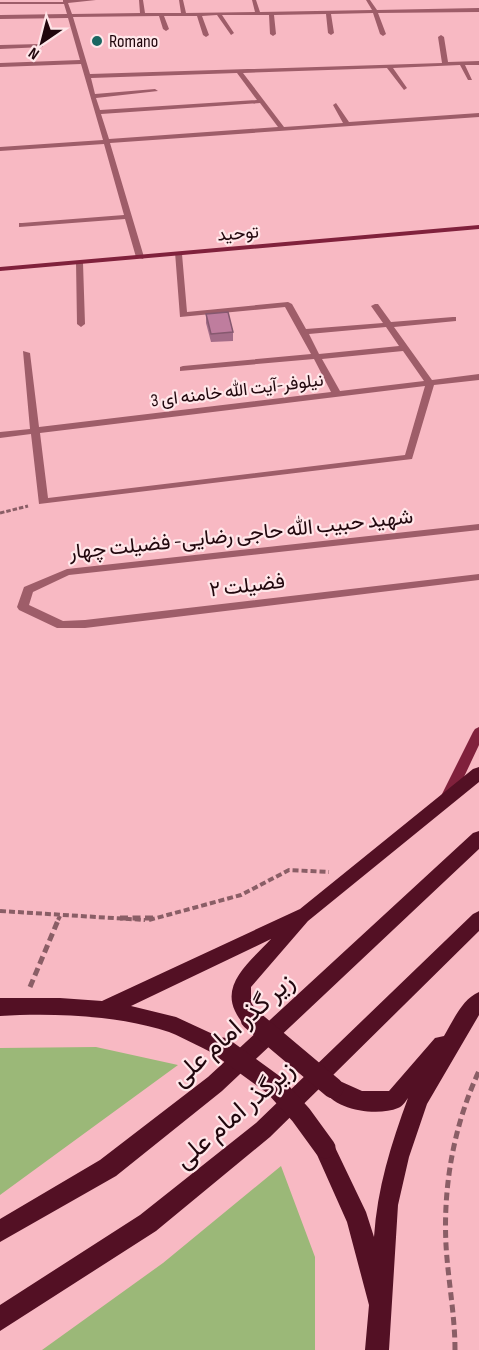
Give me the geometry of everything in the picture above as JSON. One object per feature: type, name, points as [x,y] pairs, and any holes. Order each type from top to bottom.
[{"type":"main road","name":"توحید","points":[[0,270],[479,227]]},
{"type":"main road","points":[[448,796],[479,732]]},
{"type":"main road","points":[[473,1008],[394,1100],[371,1102],[351,1100],[333,1088],[251,1019],[241,1006],[239,994],[243,983],[306,914],[479,773]]},
{"type":"main road","name":"زیر گذر امام علی","points":[[0,1231],[108,1168],[215,1084],[479,838]]},
{"type":"main road","points":[[101,1011],[306,914]]},
{"type":"main road","name":"زیرگذر امام علی","points":[[0,1319],[148,1222],[263,1130],[479,919]]},
{"type":"main road","points":[[0,998],[22,1005]]},
{"type":"main road","points":[[0,1007],[22,1005],[101,1011],[161,1021],[223,1048],[274,1085],[301,1115],[325,1148],[358,1220],[381,1305]]},
{"type":"main road","points":[[377,1350],[387,1205],[398,1157],[418,1100],[473,1008]]},
{"type":"street","points":[[0,3],[94,0]]},
{"type":"street","points":[[141,0],[143,15]]},
{"type":"street","points":[[181,0],[184,15]]},
{"type":"street","points":[[254,0],[258,13]]},
{"type":"street","points":[[368,0],[375,11],[383,34]]},
{"type":"street","points":[[430,0],[436,10]]},
{"type":"street","points":[[66,2],[140,257]]},
{"type":"street","points":[[0,17],[328,12],[336,9],[375,11],[479,9]]},
{"type":"street","points":[[328,12],[331,33]]},
{"type":"street","points":[[271,13],[273,34]]},
{"type":"street","points":[[199,14],[206,35]]},
{"type":"street","points":[[219,14],[231,33]]},
{"type":"street","points":[[161,15],[166,29]]},
{"type":"street","points":[[62,24],[72,24]]},
{"type":"street","points":[[441,38],[445,63]]},
{"type":"street","points":[[0,47],[41,46]]},
{"type":"street","points":[[0,66],[83,62]]},
{"type":"street","points":[[462,63],[470,80]]},
{"type":"street","points":[[87,76],[239,71],[315,65],[479,63]]},
{"type":"street","points":[[388,65],[404,88]]},
{"type":"street","points":[[239,71],[282,129]]},
{"type":"street","points":[[93,96],[155,91]]},
{"type":"street","points":[[98,112],[263,101]]},
{"type":"street","points":[[336,105],[347,124]]},
{"type":"street","points":[[0,149],[479,115]]},
{"type":"street","points":[[22,225],[128,217]]},
{"type":"street","points":[[178,254],[183,315],[288,304],[337,394]]},
{"type":"street","points":[[79,262],[81,324]]},
{"type":"street","points":[[26,353],[42,502],[409,457],[430,382],[375,306]]},
{"type":"street","points":[[302,332],[453,319]]},
{"type":"street","points":[[183,369],[406,348]]},
{"type":"street","name":"نیلوفر-آیت الله خامنه ای 3","points":[[0,435],[479,376]]},
{"type":"street","name":"شهید حبیب الله حاجی رضایی- فضیلت چهار","points":[[23,607],[28,590],[67,572],[479,527]]},
{"type":"street","name":"فضیلت ۲","points":[[23,607],[61,626],[479,577]]},
{"type":"path","points":[[0,513],[42,502]]},
{"type":"path","points":[[0,911],[148,920],[240,895],[289,870],[356,873]]},
{"type":"path","points":[[22,1005],[60,916]]},
{"type":"path","points":[[455,1350],[446,1228],[451,1154],[479,1071]]},
{"type":"green space","points":[[96,1047],[178,1065],[0,1195],[0,1048]]},
{"type":"green space","points":[[281,1166],[315,1257],[315,1350],[42,1350],[163,1263]]},
{"type":"building","points":[[228,312],[233,332],[211,334],[206,314]]},
{"type":"place","name":"Romano","points":[[97,41]]}]
